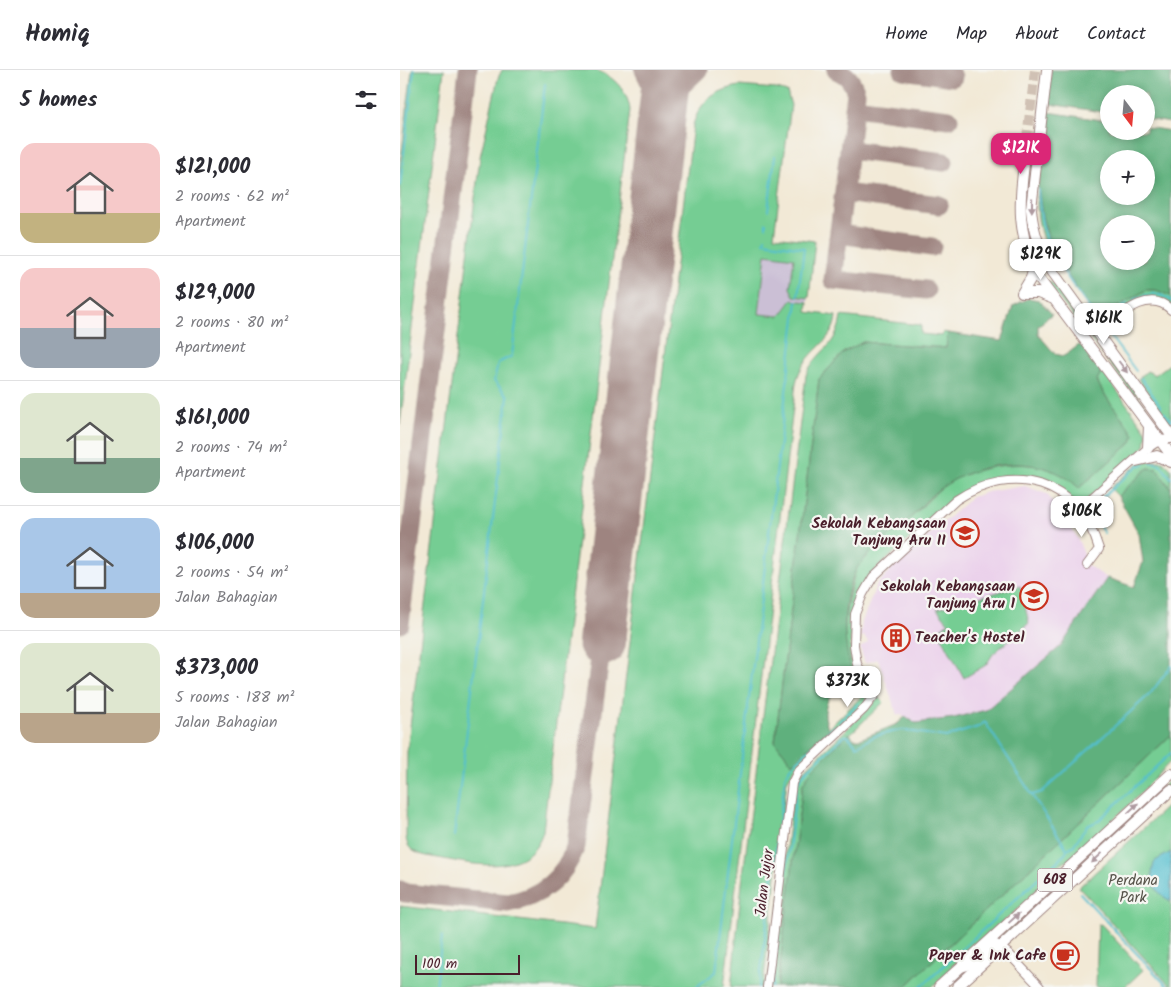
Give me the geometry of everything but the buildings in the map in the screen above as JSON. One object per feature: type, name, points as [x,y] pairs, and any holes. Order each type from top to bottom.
[{"type":"main road","points":[[1047,70],[1031,209],[1033,228],[1040,249],[1052,271],[1171,437]]},
{"type":"main road","points":[[1025,155],[1020,208],[1021,231],[1027,255],[1054,299],[1171,455]]},
{"type":"main road","points":[[1034,267],[1031,278],[1022,293],[1038,293],[1054,299]]},
{"type":"main road","points":[[1148,448],[1149,426]]},
{"type":"main road","points":[[1136,461],[1157,456],[1171,462]]},
{"type":"main road","name":"608","points":[[939,987],[1171,774]]},
{"type":"main road","name":"608","points":[[957,987],[1171,790]]},
{"type":"street","points":[[1097,332],[1134,307],[1148,300],[1160,301],[1171,310]]},
{"type":"street","points":[[1087,565],[1099,550],[1087,521],[1078,510],[1136,461],[1148,448],[1160,440],[1171,437]]},
{"type":"street","name":"Jalan Jujor","points":[[767,987],[792,783],[798,771],[872,701],[873,692],[857,664],[854,628],[855,614],[863,594],[880,570],[956,500],[984,485],[1000,480],[1018,480],[1044,484],[1060,493],[1078,510]]},
{"type":"street","points":[[960,968],[971,965],[996,944],[1040,987]]},
{"type":"shaded area","points":[[766,254],[794,257],[790,288],[794,296],[809,298],[808,302],[792,300],[780,316],[759,314]]},
{"type":"shaded area","name":"Sekolah Kebangsaan Tanjung Aru 1","points":[[1025,486],[1047,494],[1077,537],[1086,559],[1084,563],[1107,578],[1061,646],[986,710],[954,718],[916,723],[901,714],[897,715],[878,659],[865,663],[860,648],[868,642],[864,636],[860,638],[862,622],[876,586],[892,568],[972,497],[987,492]]},
{"type":"green space","points":[[412,70],[444,70],[400,425],[400,167]]},
{"type":"green space","points":[[502,70],[595,70],[602,72],[623,90],[630,110],[543,831],[536,845],[527,855],[515,861],[487,865],[426,856],[414,851],[410,847],[406,837],[407,751],[480,157],[498,78]]},
{"type":"green space","points":[[1051,70],[1171,70],[1171,123],[1155,120],[1155,85],[1100,85],[1100,112],[1047,103]]},
{"type":"green space","points":[[739,86],[777,89],[787,92],[791,105],[774,236],[815,241],[809,298],[794,296],[790,288],[794,258],[766,254],[759,314],[780,316],[792,300],[808,302],[807,312],[836,316],[830,334],[805,363],[796,383],[724,987],[400,987],[400,906],[595,929],[693,125],[700,109],[709,98],[722,91]]},
{"type":"green space","points":[[1048,112],[1100,120],[1100,140],[1155,140],[1155,128],[1171,131],[1171,296],[1156,290],[1146,290],[1097,319],[1050,244],[1042,216],[1038,184]]},
{"type":"green space","points":[[1038,184],[1045,229],[1064,269],[1057,267],[1042,237],[1037,207]]},
{"type":"green space","points":[[1046,281],[1054,284],[1131,386],[1163,433]]},
{"type":"green space","points":[[1146,290],[1156,290],[1171,296],[1171,307],[1162,301],[1144,300],[1135,303],[1102,324],[1097,319]]},
{"type":"green space","points":[[1029,298],[1039,300],[1052,314],[1038,326],[1038,334],[1055,354],[1064,356],[1079,345],[1085,347],[1102,370],[1097,380],[1103,393],[1134,435],[1132,442],[1079,488],[1065,477],[1049,469],[1031,465],[995,466],[977,470],[960,477],[934,494],[911,518],[871,552],[856,570],[851,582],[846,608],[845,635],[853,675],[846,679],[829,698],[825,713],[829,729],[792,763],[775,742],[819,379],[844,352],[863,342],[946,348],[948,333],[1002,341],[1013,306]]},
{"type":"green space","points":[[841,316],[921,325],[921,334],[942,336],[943,332],[948,333],[946,348],[863,342],[844,352],[819,379],[775,742],[792,763],[863,695],[862,688],[852,673],[845,641],[847,608],[857,568],[942,487],[954,479],[986,468],[1022,464],[1039,466],[1055,471],[1068,478],[1079,488],[1132,442],[1134,435],[1100,387],[1097,380],[1102,370],[1147,432],[1145,446],[1084,502],[1075,502],[1060,491],[1045,484],[1015,477],[984,482],[969,489],[953,498],[867,578],[856,599],[850,629],[851,658],[854,670],[865,684],[866,701],[795,769],[787,781],[763,987],[731,987],[742,883],[806,375],[810,366],[831,342],[839,327]]},
{"type":"green space","points":[[1171,363],[1171,427],[1138,379],[1147,371],[1155,375]]},
{"type":"green space","points":[[1141,461],[1163,461],[1171,469],[1171,489],[1157,469],[1148,468],[1118,496],[1110,488]]},
{"type":"green space","points":[[1148,468],[1157,469],[1171,489],[1171,735],[905,987],[777,987],[803,784],[811,771],[849,733],[854,739],[860,739],[897,724],[905,717],[916,723],[954,718],[986,710],[1061,646],[1107,578],[1134,587],[1143,562],[1139,534],[1118,496]]},
{"type":"green space","points":[[1020,586],[1029,623],[993,654],[986,665],[964,678],[938,630],[949,623],[937,609]]},
{"type":"green space","points":[[878,696],[884,702],[811,771],[803,784],[777,987],[769,987],[794,784],[798,776],[874,703]]},
{"type":"green space","points":[[1171,735],[1171,761],[1128,806],[1074,856],[1056,868],[1024,903],[932,987],[905,987]]},
{"type":"green space","points":[[1171,779],[1171,785],[1001,942],[998,939]]},
{"type":"green space","name":"Perdana Park","points":[[1171,803],[1171,987],[1079,887]]},
{"type":"green space","points":[[1101,924],[1143,970],[1125,987],[1096,987],[1098,925]]},
{"type":"water","points":[[1171,852],[1171,901],[1160,894],[1154,884],[1152,873],[1155,861]]},
{"type":"waterway","points":[[400,186],[414,70]]},
{"type":"waterway","points":[[454,836],[508,396],[494,381],[498,363],[512,356],[545,84]]},
{"type":"waterway","points":[[768,210],[775,156]]},
{"type":"waterway","points":[[1038,189],[1042,221],[1049,244],[1069,279],[1100,323],[1127,304]]},
{"type":"waterway","points":[[765,238],[764,242],[804,248],[798,296]]},
{"type":"waterway","points":[[1134,300],[1143,296],[1157,294],[1171,301]]},
{"type":"waterway","points":[[696,987],[716,972],[797,301]]},
{"type":"waterway","points":[[1107,332],[1136,371]]},
{"type":"waterway","points":[[1141,378],[1161,407]]},
{"type":"waterway","points":[[1164,412],[1171,421]]},
{"type":"waterway","points":[[1151,462],[1160,464],[1171,478]]},
{"type":"waterway","points":[[1093,517],[1088,511],[1089,509],[1140,464],[1142,466],[1145,463]]},
{"type":"waterway","points":[[1097,522],[1104,533]]},
{"type":"waterway","points":[[772,987],[797,784],[805,772],[844,736],[848,736],[857,746],[875,736],[901,730],[946,737],[978,727],[985,722],[1032,795],[1042,792],[1150,694],[1171,666]]},
{"type":"waterway","points":[[839,722],[859,703]]},
{"type":"waterway","points":[[759,987],[785,777],[790,768],[835,726]]},
{"type":"waterway","points":[[1067,849],[1073,846],[1087,826],[1098,821],[1171,753]]},
{"type":"waterway","points":[[921,987],[1065,854],[1067,849],[1032,795]]},
{"type":"waterway","points":[[1080,893],[1168,987]]},
{"type":"waterway","points":[[436,987],[442,936]]},
{"type":"taxiway","points":[[400,624],[468,70]]},
{"type":"taxiway","points":[[644,70],[660,103],[661,118]]},
{"type":"taxiway","points":[[661,118],[674,93],[698,70]]},
{"type":"taxiway","points":[[836,70],[849,79],[856,93],[833,280],[926,290]]},
{"type":"taxiway","points":[[903,70],[953,77]]},
{"type":"taxiway","points":[[854,107],[949,119]]},
{"type":"taxiway","points":[[849,150],[944,162]]},
{"type":"taxiway","points":[[844,193],[939,205]]},
{"type":"taxiway","points":[[839,234],[932,247]]},
{"type":"taxiway","points":[[400,890],[405,893],[508,903],[541,891],[558,877],[565,868],[576,846],[602,642]]},
{"type":"runway","points":[[602,642],[667,70]]},
{"type":"tunnel","points":[[1025,155],[1035,70]]},
{"type":"place","name":"Sekolah Kebangsaan Tanjung Aru II","points":[[965,533]]},
{"type":"place","name":"Sekolah Kebangsaan Tanjung Aru 1","points":[[1034,596]]},
{"type":"place","name":"Teacher's Hostel","points":[[896,638]]},
{"type":"place","name":"Paper & Ink Cafe","points":[[1065,956]]}]
